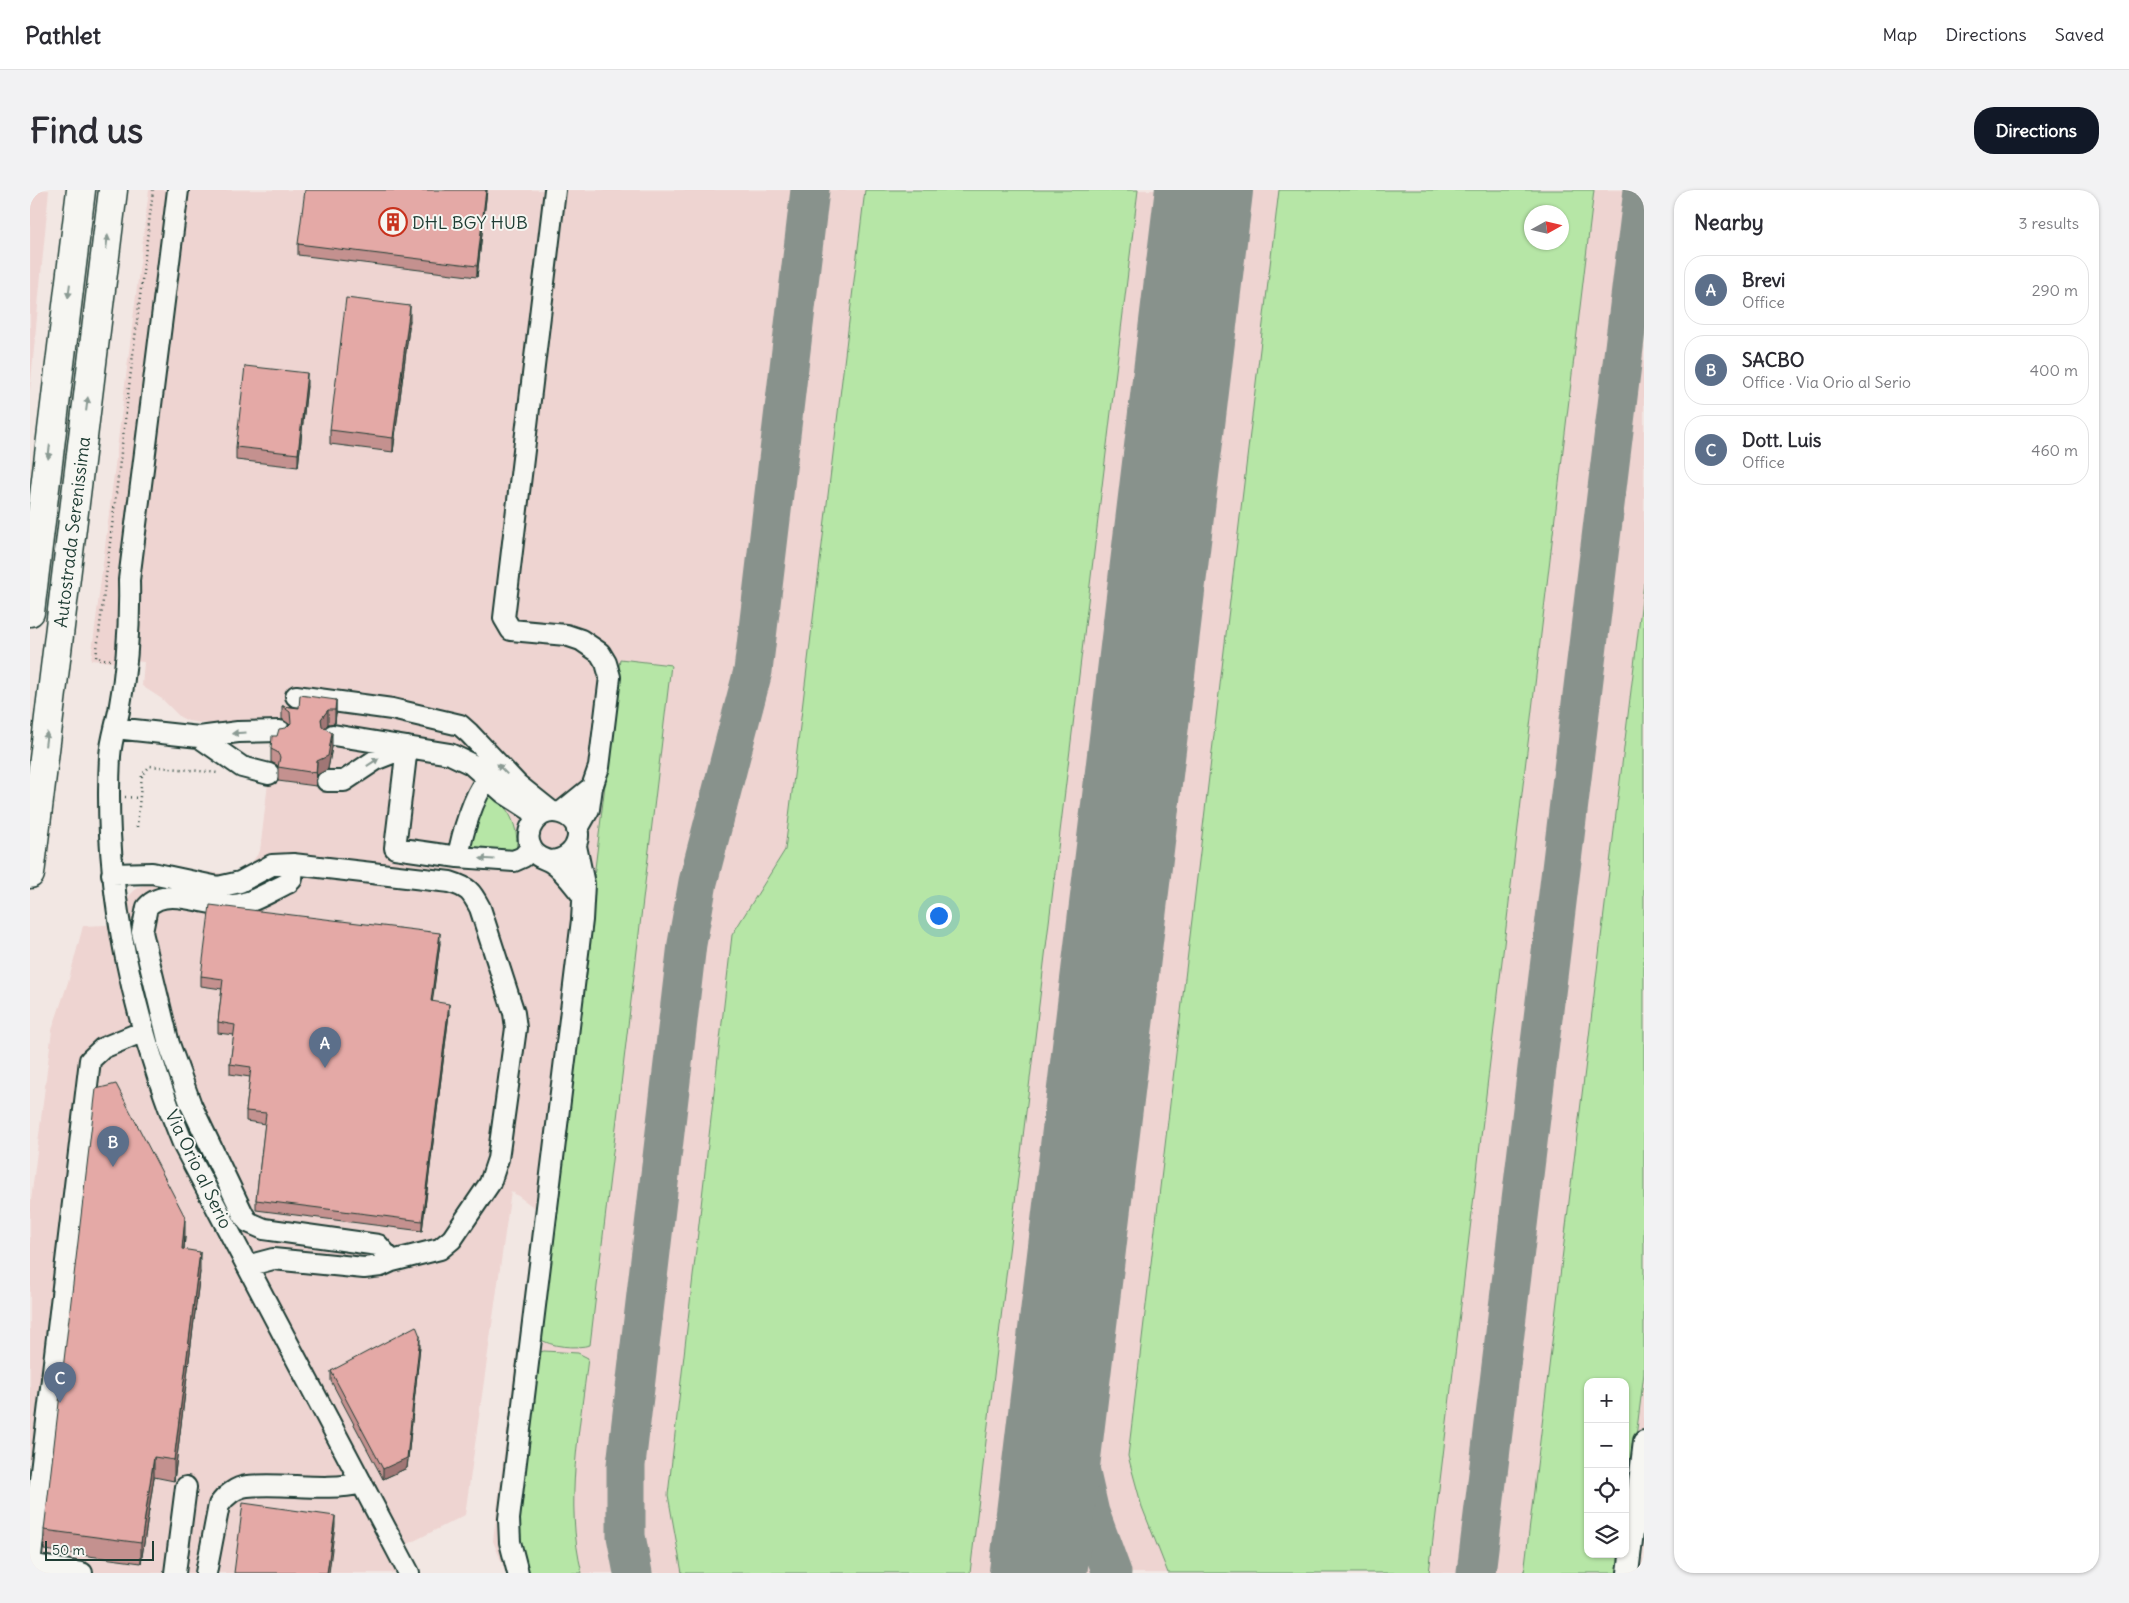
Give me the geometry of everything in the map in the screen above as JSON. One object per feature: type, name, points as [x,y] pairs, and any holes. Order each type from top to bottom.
[{"type":"highway","name":"Autostrada Serenissima","points":[[30,612],[81,190]]},
{"type":"highway","name":"Autostrada Serenissima","points":[[30,874],[113,190]]},
{"type":"street","points":[[115,728],[113,709],[121,627],[118,595],[167,190]]},
{"type":"street","points":[[115,728],[128,644],[130,570],[178,190]]},
{"type":"street","points":[[550,862],[566,858],[589,809],[592,787],[600,767],[610,678],[606,663],[600,653],[581,640],[566,635],[511,630],[504,618],[554,190]]},
{"type":"street","points":[[296,696],[392,709],[460,726],[469,733],[517,784],[542,824],[536,855],[550,862],[583,896]]},
{"type":"street","points":[[442,720],[466,746],[471,764]]},
{"type":"street","points":[[115,728],[199,737],[238,732],[280,731]]},
{"type":"street","name":"Via Orio al Serio","points":[[115,728],[110,753],[109,796],[112,874],[128,961],[144,1031],[170,1112],[184,1146],[409,1573]]},
{"type":"street","points":[[333,735],[450,754],[471,764],[542,824],[574,822],[584,884],[509,1519],[510,1542],[518,1573]]},
{"type":"street","points":[[199,737],[242,767],[269,774]]},
{"type":"street","points":[[407,747],[395,848],[458,857],[514,861],[523,857],[542,824],[592,787]]},
{"type":"street","points":[[327,781],[344,781],[377,759],[407,747]]},
{"type":"street","points":[[458,857],[460,843],[476,799],[487,779]]},
{"type":"street","points":[[112,874],[152,873],[218,887],[240,882],[272,865],[293,864],[450,882],[466,887],[480,908],[514,1013],[516,1028],[498,1159],[490,1183],[452,1239],[440,1249],[392,1261],[381,1266],[364,1268],[273,1259],[247,1266]]},
{"type":"street","points":[[293,864],[292,879],[288,883],[246,903],[218,905],[184,897],[159,899],[147,907],[142,932],[169,1044],[191,1105],[248,1222],[264,1229],[378,1245],[392,1261]]},
{"type":"street","points":[[82,1573],[30,1564],[90,1060],[103,1048],[144,1031]]},
{"type":"street","points":[[1628,1573],[1644,1441]]},
{"type":"street","points":[[186,1486],[175,1570],[207,1572],[219,1505],[225,1496],[245,1486],[346,1487],[362,1483]]},
{"type":"path","points":[[110,659],[96,658],[153,190]]},
{"type":"path","points":[[137,827],[142,775],[152,765],[220,773]]},
{"type":"path","points":[[121,797],[140,798]]},
{"type":"shaded area","points":[[30,190],[49,190],[30,391]]},
{"type":"shaded area","points":[[149,190],[1644,190],[1644,1548],[1641,1573],[506,1573],[493,1541],[535,1208],[511,1191],[465,1515],[406,1545],[419,1573],[30,1573],[30,1208],[52,1030],[69,979],[83,926],[128,924],[126,899],[137,888],[150,882],[152,867],[228,874],[241,871],[250,865],[260,851],[272,749],[278,750],[282,720],[209,724],[188,721],[180,717],[162,699],[142,686],[144,662],[133,661],[132,664],[91,660]]},
{"type":"green space","points":[[865,190],[1138,190],[970,1573],[682,1573],[668,1495],[732,935],[785,850]]},
{"type":"green space","points":[[1279,190],[1594,190],[1429,1573],[1168,1573],[1142,1507],[1128,1456]]},
{"type":"green space","points":[[1644,583],[1644,1373],[1629,1493],[1629,1378],[1584,1378],[1584,1558],[1621,1558],[1619,1573],[1524,1573]]},
{"type":"green space","points":[[620,659],[671,665],[590,1345],[578,1347],[563,1346],[549,1343],[539,1338]]},
{"type":"green space","points":[[488,794],[502,804],[511,818],[516,834],[516,851],[467,850],[484,796]]},
{"type":"green space","points":[[544,1351],[578,1353],[588,1358],[575,1466],[574,1492],[574,1519],[582,1573],[527,1573],[520,1544],[519,1514],[536,1353]]},
{"type":"building","name":"DHL BGY HUB","points":[[305,190],[486,190],[477,266],[298,244]]},
{"type":"building","points":[[346,298],[410,306],[393,438],[330,430]]},
{"type":"building","points":[[245,366],[307,373],[298,454],[236,447]]},
{"type":"building","points":[[300,695],[336,700],[335,710],[328,710],[321,719],[322,726],[332,733],[328,756],[317,761],[316,773],[278,767],[280,757],[277,752],[271,749],[272,736],[277,736],[279,729],[286,728],[291,723],[290,712],[282,706],[299,708]]},
{"type":"building","points":[[210,905],[440,933],[431,1001],[449,1004],[422,1221],[256,1200],[266,1113],[246,1111],[251,1067],[230,1064],[235,1025],[218,1022],[223,979],[201,976]]},
{"type":"building","points":[[116,1084],[185,1217],[182,1249],[200,1252],[174,1460],[154,1457],[141,1543],[44,1530],[96,1089]]},
{"type":"building","points":[[416,1326],[420,1336],[407,1458],[383,1469],[331,1371]]},
{"type":"building","points":[[243,1503],[335,1516],[327,1573],[234,1573]]},
{"type":"taxiway","points":[[633,1573],[626,1536],[626,1465],[687,944],[698,882],[753,671],[810,190]]},
{"type":"taxiway","points":[[1476,1573],[1643,190]]},
{"type":"taxiway","points":[[1068,1322],[1075,1447],[1090,1513],[1112,1573]]},
{"type":"runway","points":[[1038,1573],[1204,190]]},
{"type":"place","name":"DHL BGY HUB","points":[[393,222]]},
{"type":"place","name":"Brevi","points":[[325,1068]]},
{"type":"place","name":"SACBO","points":[[113,1167]]},
{"type":"place","name":"Dott. Luis","points":[[60,1403]]}]
